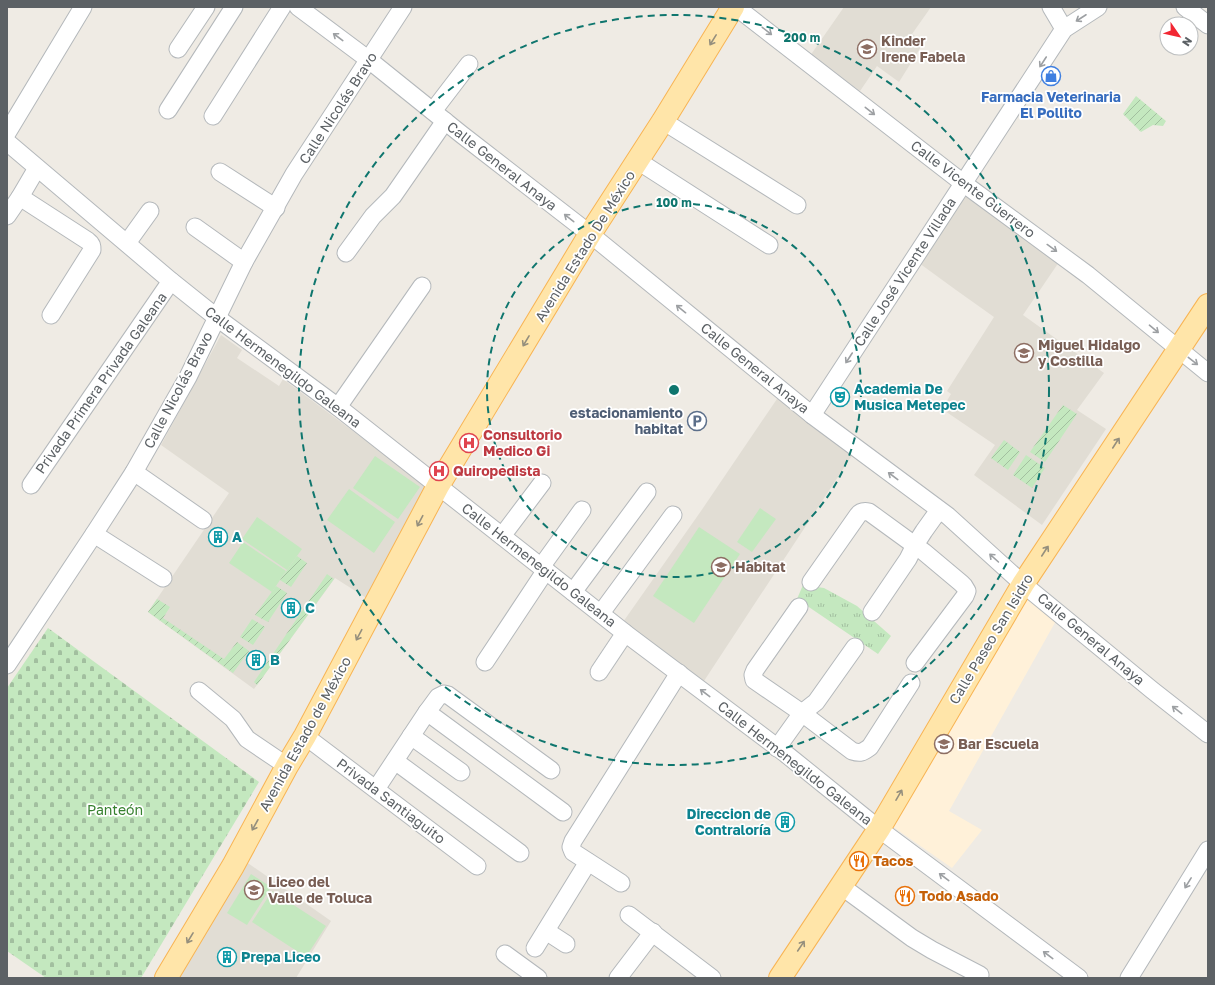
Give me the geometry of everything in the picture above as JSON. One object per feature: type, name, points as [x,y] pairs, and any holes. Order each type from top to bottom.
[{"type":"main road","name":"Avenida Estado De México","points":[[438,486],[590,234],[638,161],[733,7]]},
{"type":"main road","name":"Calle Paseo San Isidro","points":[[780,978],[879,829],[1023,584],[1208,305]]},
{"type":"main road","name":"Avenida Estado de México","points":[[166,978],[233,866],[287,766],[305,736],[438,486]]},
{"type":"street","points":[[7,133],[83,7]]},
{"type":"street","points":[[178,49],[206,7]]},
{"type":"street","points":[[168,110],[234,7]]},
{"type":"street","points":[[213,116],[282,7]]},
{"type":"street","name":"Calle General Anaya","points":[[298,7],[319,14],[369,60],[590,234],[812,415],[943,513],[1023,584],[1208,734]]},
{"type":"street","name":"Calle Nicolás Bravo","points":[[7,665],[134,472],[188,377],[244,262],[294,174],[404,7]]},
{"type":"street","name":"Calle Vicente Guerrero","points":[[736,7],[963,183],[1088,275],[1208,373]]},
{"type":"street","points":[[1051,7],[1064,29],[1098,7]]},
{"type":"street","points":[[1185,7],[1208,25]]},
{"type":"street","name":"Calle José Vicente Villada","points":[[812,415],[1064,29]]},
{"type":"street","points":[[346,253],[373,216],[393,196],[468,64]]},
{"type":"street","points":[[662,121],[797,205]]},
{"type":"street","name":"Calle Hermenegildo Galeana","points":[[7,142],[171,281],[216,317],[338,407],[625,633],[782,751],[879,829],[1079,978]]},
{"type":"street","points":[[638,161],[769,245]]},
{"type":"street","points":[[7,216],[37,168]]},
{"type":"street","points":[[220,172],[276,208]]},
{"type":"street","points":[[20,197],[91,243],[92,246],[92,250],[51,315]]},
{"type":"street","points":[[127,243],[150,211]]},
{"type":"street","points":[[195,227],[244,262]]},
{"type":"street","name":"Privada Primera Privada Galeana","points":[[31,485],[171,281]]},
{"type":"street","points":[[338,407],[422,286]]},
{"type":"street","points":[[134,472],[203,520]]},
{"type":"street","points":[[502,536],[542,483]]},
{"type":"street","points":[[573,592],[647,492]]},
{"type":"street","points":[[485,662],[582,510]]},
{"type":"street","points":[[811,582],[861,512],[865,511],[869,512],[915,552],[961,583],[966,591],[965,596],[915,663]]},
{"type":"street","points":[[872,612],[943,513]]},
{"type":"street","points":[[601,613],[673,514]]},
{"type":"street","points":[[94,534],[163,578]]},
{"type":"street","points":[[798,608],[755,670],[753,675],[754,680],[806,716],[852,751],[858,753],[863,752],[870,747],[911,683]]},
{"type":"street","points":[[599,672],[625,633]]},
{"type":"street","points":[[782,751],[855,646]]},
{"type":"street","points":[[621,883],[573,852],[571,847],[573,841],[679,673]]},
{"type":"street","points":[[199,691],[233,719],[248,739],[287,766]]},
{"type":"street","points":[[376,788],[427,712],[438,698],[444,694],[552,770]]},
{"type":"street","points":[[427,712],[562,812]]},
{"type":"street","name":"Privada Santiaguito","points":[[305,736],[376,788],[477,866]]},
{"type":"street","points":[[411,736],[461,772]]},
{"type":"street","points":[[395,760],[520,853]]},
{"type":"street","points":[[1129,978],[1208,850]]},
{"type":"street","points":[[535,948],[588,862]]},
{"type":"street","points":[[841,886],[912,938],[937,953],[980,975]]},
{"type":"street","points":[[629,915],[712,978]]},
{"type":"street","points":[[546,931],[566,944]]},
{"type":"street","points":[[618,978],[653,932]]},
{"type":"street","points":[[505,954],[538,978]]},
{"type":"shaded area","name":"Kinder Irene Fabela","points":[[844,7],[931,7],[912,34],[924,42],[899,82],[877,66],[860,91],[810,56]]},
{"type":"shaded area","name":"Miguel Hidalgo y Costilla","points":[[967,194],[1059,262],[1023,315],[1104,373],[1077,410],[1106,429],[1042,525],[974,475],[995,445],[942,409],[951,394],[947,391],[994,317],[919,263]]},
{"type":"shaded area","points":[[221,335],[242,350],[237,358],[279,386],[283,379],[428,487],[368,599],[335,578],[254,689],[148,612],[229,493],[161,445]]},
{"type":"shaded area","name":"Habitat","points":[[779,396],[853,454],[704,681],[623,622]]},
{"type":"shaded area","points":[[1025,594],[1057,619],[949,811],[982,830],[952,868],[889,824]]},
{"type":"shaded area","name":"Liceo del Valle de Toluca","points":[[242,859],[331,921],[296,978],[167,978]]},
{"type":"green space","points":[[1136,96],[1166,121],[1163,126],[1153,125],[1141,132],[1123,114]]},
{"type":"green space","points":[[1063,405],[1077,414],[1045,462],[1030,452]]},
{"type":"green space","points":[[1004,440],[1020,452],[1008,470],[991,458]]},
{"type":"green space","points":[[1026,455],[1045,468],[1032,488],[1013,475]]},
{"type":"green space","points":[[375,456],[420,487],[398,519],[353,488]]},
{"type":"green space","points":[[349,489],[395,522],[374,553],[327,520]]},
{"type":"green space","points":[[760,508],[776,519],[752,552],[737,542]]},
{"type":"green space","points":[[257,517],[302,549],[287,570],[242,539]]},
{"type":"green space","points":[[699,527],[740,554],[694,623],[653,596]]},
{"type":"green space","points":[[243,542],[286,571],[272,592],[229,563]]},
{"type":"green space","points":[[297,556],[307,563],[291,587],[280,580]]},
{"type":"green space","points":[[327,574],[334,579],[257,685],[254,682]]},
{"type":"green space","points":[[803,585],[824,588],[857,606],[891,636],[878,654],[797,599]]},
{"type":"green space","points":[[276,586],[287,593],[268,622],[255,615]]},
{"type":"green space","points":[[157,599],[170,607],[163,618],[224,659],[237,642],[249,651],[233,673],[148,612]]},
{"type":"green space","points":[[252,619],[265,627],[253,645],[240,637]]},
{"type":"green space","name":"Panteón","points":[[48,628],[259,782],[141,978],[46,978],[7,951],[7,688]]},
{"type":"green space","points":[[251,874],[271,887],[247,925],[227,913]]},
{"type":"green space","points":[[272,891],[326,926],[306,957],[252,922]]},
{"type":"place","name":"Kinder Irene Fabela","points":[[867,49]]},
{"type":"place","name":"Farmacia Veterinaria El Pollito","points":[[1051,76]]},
{"type":"place","name":"Miguel Hidalgo y Costilla","points":[[1024,353]]},
{"type":"place","name":"Academia De Musica Metepec","points":[[840,397]]},
{"type":"place","name":"estacionamiento habitat","points":[[697,421]]},
{"type":"place","name":"Consultorio Medico Gi","points":[[469,443]]},
{"type":"place","name":"Quiropedista","points":[[439,471]]},
{"type":"place","name":"A","points":[[218,537]]},
{"type":"place","name":"Habitat","points":[[721,567]]},
{"type":"place","name":"C","points":[[291,608]]},
{"type":"place","name":"B","points":[[256,660]]},
{"type":"place","name":"Bar Escuela","points":[[944,744]]},
{"type":"place","name":"Direccion de Contraloría","points":[[785,822]]},
{"type":"place","name":"Tacos","points":[[859,861]]},
{"type":"place","name":"Liceo del Valle de Toluca","points":[[254,890]]},
{"type":"place","name":"Todo Asado","points":[[905,896]]},
{"type":"place","name":"Prepa Liceo","points":[[227,957]]}]
